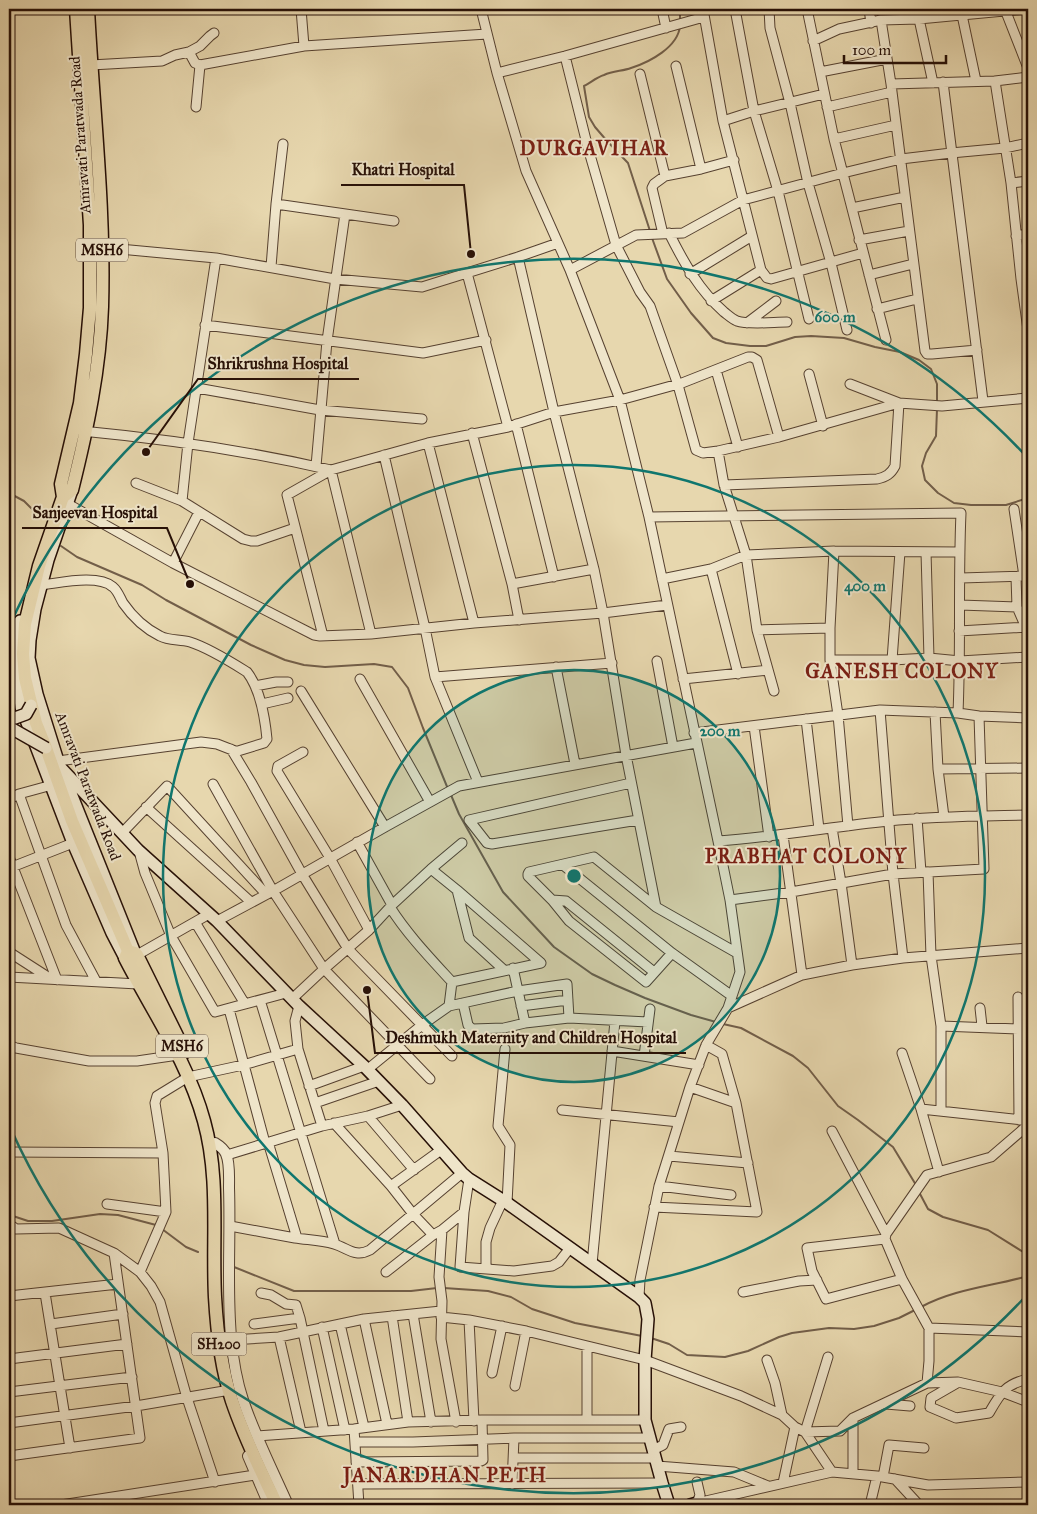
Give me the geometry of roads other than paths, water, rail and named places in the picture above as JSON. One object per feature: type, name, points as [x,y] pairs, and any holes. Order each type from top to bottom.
[{"type":"main road","name":"MSH6","points":[[76,9],[90,224],[96,247]]},
{"type":"main road","name":"Amravati Paratwada Road","points":[[88,9],[102,224],[96,247],[102,308],[98,355],[92,402],[80,431],[35,609],[29,658],[37,694],[59,764],[131,954],[138,984],[192,1077]]},
{"type":"main road","name":"MSH6","points":[[65,495],[37,557],[23,607],[12,658],[21,707],[73,844],[112,933],[131,954]]},
{"type":"main road","name":"Amravati Paratwada Road","points":[[65,495],[39,566],[24,631],[22,654],[31,705],[72,821],[121,934],[192,1077],[212,1144]]},
{"type":"main road","points":[[9,715],[15,718],[26,714],[31,705]]},
{"type":"main road","points":[[9,727],[46,748]]},
{"type":"main road","points":[[59,764],[138,850],[213,917],[292,999],[366,1067],[466,1176],[505,1201],[645,1303],[648,1311],[645,1360],[645,1420],[669,1505]]},
{"type":"main road","name":"MSH6","points":[[212,1144],[217,1172],[222,1318],[226,1342],[238,1400],[258,1450],[284,1505]]},
{"type":"main road","name":"SH200","points":[[217,1172],[215,1296],[221,1353],[229,1390],[238,1418],[278,1505]]},
{"type":"street","points":[[301,9],[304,46]]},
{"type":"street","points":[[480,9],[526,171],[570,270],[620,400],[649,517],[718,841],[730,900],[740,972],[727,1010],[706,1045],[698,1065],[659,1186],[640,1280],[639,1297]]},
{"type":"street","points":[[662,9],[666,28]]},
{"type":"street","points":[[735,9],[754,111],[778,191],[809,319]]},
{"type":"street","points":[[769,9],[770,28],[847,330]]},
{"type":"street","points":[[806,9],[834,139],[886,340]]},
{"type":"street","points":[[869,9],[871,23]]},
{"type":"street","points":[[813,41],[839,29],[881,20],[922,15],[962,15],[1027,9]]},
{"type":"street","points":[[1006,12],[1028,68]]},
{"type":"street","points":[[497,74],[666,28],[686,22],[704,13],[723,121],[761,270],[767,278],[771,279],[863,253]]},
{"type":"street","points":[[922,15],[933,83]]},
{"type":"street","points":[[962,15],[976,81]]},
{"type":"street","points":[[881,20],[892,88],[924,351],[927,354],[932,354],[977,350]]},
{"type":"street","points":[[91,65],[162,61],[175,55],[189,52],[200,46],[214,34]]},
{"type":"street","points":[[189,52],[195,63],[200,65],[304,46],[487,34]]},
{"type":"street","points":[[565,56],[588,148],[616,246],[640,292],[650,306],[678,385],[696,450],[703,453],[738,447],[823,426],[900,403]]},
{"type":"street","points":[[820,72],[887,59]]},
{"type":"street","points":[[196,107],[200,65]]},
{"type":"street","points":[[676,66],[701,169]]},
{"type":"street","points":[[640,74],[665,176]]},
{"type":"street","points":[[827,107],[892,88],[943,82],[995,81],[1028,77]]},
{"type":"street","points":[[995,81],[1011,183],[1016,236],[1024,279],[1028,330]]},
{"type":"street","points":[[943,82],[983,401]]},
{"type":"street","points":[[723,121],[754,111],[824,94]]},
{"type":"street","points":[[834,139],[896,125]]},
{"type":"street","points":[[570,270],[636,235],[683,233],[743,200],[901,159],[1005,148],[1028,143]]},
{"type":"street","points":[[272,267],[276,204],[283,144]]},
{"type":"street","points":[[734,160],[665,176],[654,184],[652,188],[663,234],[711,301],[732,319],[747,323],[787,322]]},
{"type":"street","points":[[1011,183],[1028,181]]},
{"type":"street","points":[[852,208],[905,197]]},
{"type":"street","points":[[276,204],[394,221]]},
{"type":"street","points":[[316,466],[327,341],[345,214]]},
{"type":"street","points":[[859,240],[909,232]]},
{"type":"street","points":[[1016,236],[1028,234]]},
{"type":"street","points":[[690,274],[752,236]]},
{"type":"street","points":[[96,247],[216,258],[335,279],[422,287],[558,243]]},
{"type":"street","points":[[518,257],[554,412],[594,569],[612,663],[626,756],[656,907]]},
{"type":"street","points":[[182,501],[188,443],[216,258]]},
{"type":"street","points":[[869,275],[913,264]]},
{"type":"street","points":[[711,301],[761,270]]},
{"type":"street","points":[[468,273],[554,577]]},
{"type":"street","points":[[877,309],[918,299]]},
{"type":"street","points":[[747,323],[776,300]]},
{"type":"street","points":[[205,325],[423,353],[486,340]]},
{"type":"street","points":[[323,636],[287,495],[331,470],[428,443],[512,425],[554,412],[620,400],[678,385],[748,357],[757,360],[779,437]]},
{"type":"street","points":[[716,370],[738,447]]},
{"type":"street","points":[[809,374],[823,426]]},
{"type":"street","points":[[850,384],[900,403],[942,406],[1028,398]]},
{"type":"street","points":[[197,388],[320,410],[422,419]]},
{"type":"street","points":[[724,484],[877,479],[886,477],[895,466],[900,403]]},
{"type":"street","points":[[80,431],[188,443],[281,458],[331,470]]},
{"type":"street","points":[[472,433],[512,584],[519,620]]},
{"type":"street","points":[[428,443],[474,622]]},
{"type":"street","points":[[718,451],[724,484],[746,555],[757,630],[774,691]]},
{"type":"street","points":[[384,455],[435,677],[478,782]]},
{"type":"street","points":[[331,470],[371,634]]},
{"type":"street","points":[[136,483],[182,501],[251,541],[257,541],[295,528]]},
{"type":"street","points":[[65,495],[173,564],[314,635],[371,634],[474,622],[519,620],[667,605]]},
{"type":"street","points":[[959,631],[1028,629],[1017,607],[1023,576],[1014,509]]},
{"type":"street","points":[[173,564],[199,512]]},
{"type":"street","points":[[649,517],[961,513],[958,713]]},
{"type":"street","points":[[662,579],[712,569],[746,555],[834,551],[959,552]]},
{"type":"street","points":[[834,551],[830,660],[838,715],[848,826]]},
{"type":"street","points":[[892,660],[900,552]]},
{"type":"street","points":[[926,552],[929,658]]},
{"type":"street","points":[[512,584],[594,569]]},
{"type":"street","points":[[712,569],[738,674]]},
{"type":"street","points":[[961,578],[1023,576]]},
{"type":"street","points":[[41,585],[84,580],[111,586],[135,617],[154,633],[167,639],[196,644],[248,672],[262,704],[265,716],[266,742],[238,751],[217,744],[201,742],[59,764]]},
{"type":"street","points":[[960,605],[1017,607]]},
{"type":"street","points":[[757,630],[830,628]]},
{"type":"street","points":[[830,660],[929,658],[960,660],[1028,656]]},
{"type":"street","points":[[657,661],[673,747]]},
{"type":"street","points":[[435,677],[612,663]]},
{"type":"street","points":[[556,667],[575,764]]},
{"type":"street","points":[[683,680],[768,670]]},
{"type":"street","points":[[360,679],[430,802]]},
{"type":"street","points":[[255,686],[288,682]]},
{"type":"street","points":[[301,691],[385,827]]},
{"type":"street","points":[[262,704],[288,698]]},
{"type":"street","points":[[694,733],[880,710],[1028,718]]},
{"type":"street","points":[[880,710],[888,821],[903,958]]},
{"type":"street","points":[[935,712],[938,769],[944,818]]},
{"type":"street","points":[[730,900],[790,892],[893,874],[984,869],[979,716]]},
{"type":"street","points":[[806,719],[819,829]]},
{"type":"street","points":[[754,726],[769,837]]},
{"type":"street","points":[[131,954],[171,936],[195,922],[251,902],[459,786],[696,743]]},
{"type":"street","points":[[231,749],[302,874],[348,949],[452,1056]]},
{"type":"street","points":[[303,752],[278,766],[277,771],[330,858],[369,930]]},
{"type":"street","points":[[938,769],[1028,768]]},
{"type":"street","points":[[631,783],[469,820],[486,843],[492,844],[638,820]]},
{"type":"street","points":[[213,784],[270,892],[324,969],[430,1079]]},
{"type":"street","points":[[9,799],[19,794],[52,785]]},
{"type":"street","points":[[122,833],[168,787],[270,892]]},
{"type":"street","points":[[19,794],[66,925],[96,981]]},
{"type":"street","points":[[146,807],[251,902]]},
{"type":"street","points":[[718,841],[769,837],[819,829],[917,818],[1028,815]]},
{"type":"street","points":[[917,818],[921,872]]},
{"type":"street","points":[[832,828],[852,965]]},
{"type":"street","points":[[783,835],[802,975]]},
{"type":"street","points":[[358,842],[400,924],[452,982],[449,1006]]},
{"type":"street","points":[[138,850],[145,873],[171,936],[215,1012],[260,1000],[292,999],[369,930],[391,906],[431,869],[462,843]]},
{"type":"street","points":[[12,867],[73,844]]},
{"type":"street","points":[[9,857],[54,979]]},
{"type":"street","points":[[672,953],[646,982],[569,921],[552,900],[528,876],[529,872],[594,857],[656,907],[737,953]]},
{"type":"street","points":[[563,864],[672,953],[732,996]]},
{"type":"street","points":[[431,869],[458,890],[541,963],[452,982]]},
{"type":"street","points":[[921,872],[928,872],[931,956],[941,1026],[941,1110]]},
{"type":"street","points":[[458,890],[469,938],[508,969],[518,991],[525,1023]]},
{"type":"street","points":[[552,900],[566,901],[654,972]]},
{"type":"street","points":[[195,922],[245,1004]]},
{"type":"street","points":[[727,1010],[802,975],[852,965],[903,958],[1028,948]]},
{"type":"street","points":[[9,952],[54,979]]},
{"type":"street","points":[[9,977],[138,984]]},
{"type":"street","points":[[309,1086],[366,1067],[449,1006],[518,991],[567,984],[569,1018]]},
{"type":"street","points":[[921,1109],[1024,1120],[1018,1029],[1018,997]]},
{"type":"street","points":[[292,999],[298,1049],[322,1126]]},
{"type":"street","points":[[260,1000],[335,1244]]},
{"type":"street","points":[[521,1006],[568,1000]]},
{"type":"street","points":[[463,1003],[468,1025],[472,1029],[504,1028],[525,1023],[569,1018],[648,1022]]},
{"type":"street","points":[[229,1008],[243,1065],[297,1238]]},
{"type":"street","points":[[980,1008],[982,1026]]},
{"type":"street","points":[[644,1056],[650,1009]]},
{"type":"street","points":[[592,1264],[615,1021]]},
{"type":"street","points":[[941,1026],[982,1026],[1018,1029]]},
{"type":"street","points":[[9,1045],[89,1062],[137,1061],[178,1055]]},
{"type":"street","points":[[654,1207],[757,1212],[736,1103],[722,1054],[706,1045]]},
{"type":"street","points":[[140,1272],[165,1213],[163,1153],[155,1103],[157,1096],[192,1077],[298,1049]]},
{"type":"street","points":[[486,1269],[486,1242],[490,1228],[505,1201],[510,1145],[498,1126],[505,1049]]},
{"type":"street","points":[[612,1051],[698,1065]]},
{"type":"street","points":[[902,1053],[921,1109],[938,1172]]},
{"type":"street","points":[[315,1103],[379,1081]]},
{"type":"street","points":[[690,1087],[736,1103]]},
{"type":"street","points":[[227,1155],[266,1142],[322,1126],[368,1116],[402,1105]]},
{"type":"street","points":[[562,1110],[679,1122]]},
{"type":"street","points":[[368,1116],[414,1170]]},
{"type":"street","points":[[334,1124],[433,1234]]},
{"type":"street","points":[[902,1279],[826,1299],[812,1271],[807,1248],[885,1236],[927,1175],[992,1157],[1028,1125]]},
{"type":"street","points":[[832,1131],[885,1236],[902,1279],[929,1328],[930,1360],[927,1382]]},
{"type":"street","points":[[270,1505],[230,1411],[217,1358],[212,1325],[209,1276],[207,1150],[212,1144],[224,1149],[227,1155],[229,1171],[231,1340],[243,1399],[257,1436],[288,1505]]},
{"type":"street","points":[[391,1186],[441,1150]]},
{"type":"street","points":[[9,1152],[163,1153]]},
{"type":"street","points":[[669,1156],[748,1162]]},
{"type":"street","points":[[230,1226],[335,1244],[363,1254],[413,1214],[466,1176]]},
{"type":"street","points":[[466,1176],[460,1267],[514,1271],[552,1266],[559,1262],[570,1248]]},
{"type":"street","points":[[659,1186],[730,1195]]},
{"type":"street","points":[[107,1204],[165,1213]]},
{"type":"street","points":[[386,1272],[464,1212]]},
{"type":"street","points":[[9,1224],[16,1229],[59,1228],[114,1253],[140,1272],[160,1302],[187,1398],[215,1482]]},
{"type":"street","points":[[442,1230],[439,1276],[442,1301],[441,1339],[456,1422]]},
{"type":"street","points":[[9,1456],[139,1439],[114,1253]]},
{"type":"street","points":[[743,1292],[799,1281],[817,1280]]},
{"type":"street","points":[[9,1296],[118,1284]]},
{"type":"street","points":[[45,1292],[70,1448]]},
{"type":"street","points":[[260,1293],[272,1295],[286,1304],[296,1305],[324,1431]]},
{"type":"street","points":[[51,1324],[123,1314]]},
{"type":"street","points":[[231,1340],[278,1337],[364,1319],[412,1314],[441,1314],[526,1331],[645,1360],[740,1396],[782,1415],[795,1427],[805,1432],[840,1431],[853,1418],[927,1382],[958,1382],[1002,1392],[1028,1402]]},
{"type":"street","points":[[412,1314],[431,1422]]},
{"type":"street","points":[[392,1316],[408,1422]]},
{"type":"street","points":[[254,1324],[300,1318]]},
{"type":"street","points":[[364,1319],[387,1424]]},
{"type":"street","points":[[356,1462],[483,1460],[469,1320]]},
{"type":"street","points":[[340,1324],[354,1428],[359,1505]]},
{"type":"street","points":[[492,1373],[502,1326]]},
{"type":"street","points":[[322,1328],[354,1428]]},
{"type":"street","points":[[929,1328],[1028,1332]]},
{"type":"street","points":[[515,1386],[526,1331]]},
{"type":"street","points":[[278,1337],[301,1432]]},
{"type":"street","points":[[9,1360],[127,1344]]},
{"type":"street","points":[[587,1346],[587,1420]]},
{"type":"street","points":[[805,1432],[828,1357]]},
{"type":"street","points":[[767,1360],[775,1383],[782,1415]]},
{"type":"street","points":[[9,1392],[132,1377]]},
{"type":"street","points":[[958,1382],[931,1398],[930,1407],[956,1418],[989,1413],[1002,1392],[1018,1382],[1028,1379]]},
{"type":"street","points":[[9,1423],[136,1406],[224,1391]]},
{"type":"street","points":[[884,1404],[910,1406]]},
{"type":"street","points":[[853,1418],[853,1472]]},
{"type":"street","points":[[257,1436],[408,1422],[645,1420]]},
{"type":"street","points":[[655,1458],[669,1430],[681,1427]]},
{"type":"street","points":[[783,1483],[795,1427]]},
{"type":"street","points":[[805,1432],[832,1472]]},
{"type":"street","points":[[355,1442],[514,1438],[650,1438]]},
{"type":"street","points":[[512,1484],[514,1438]]},
{"type":"street","points":[[870,1505],[889,1446],[924,1448]]},
{"type":"street","points":[[514,1458],[655,1458],[734,1472],[768,1486]]},
{"type":"street","points":[[695,1504],[832,1472],[853,1472],[928,1486],[1028,1482]]},
{"type":"street","points":[[61,1505],[256,1475]]},
{"type":"street","points":[[895,1479],[919,1505]]},
{"type":"street","points":[[695,1504],[700,1497],[696,1482]]},
{"type":"street","points":[[358,1484],[662,1483]]},
{"type":"waterway","points":[[680,9],[680,21]]},
{"type":"waterway","points":[[650,231],[628,163],[595,127],[589,117],[584,86],[601,76],[631,68],[654,58],[674,41],[680,26]]},
{"type":"waterway","points":[[652,238],[667,279],[691,313],[713,338],[726,343],[750,346],[766,346],[795,337],[844,338],[900,352],[919,360],[931,369],[937,384],[937,402]]},
{"type":"waterway","points":[[937,409],[936,436],[926,453],[922,466],[925,480],[938,493],[954,503],[971,505],[1006,505],[1028,498]]},
{"type":"waterway","points":[[9,493],[24,501],[34,511]]},
{"type":"waterway","points":[[61,546],[77,557],[142,585],[166,600],[251,645],[285,660],[304,665],[325,667],[374,664],[392,667],[408,688],[448,789]]},
{"type":"waterway","points":[[451,795],[459,814],[503,892],[554,947],[592,974],[615,985],[691,1015],[716,1022]]},
{"type":"waterway","points":[[723,1024],[741,1028],[793,1056],[808,1068],[838,1106],[893,1147],[916,1185]]},
{"type":"waterway","points":[[919,1192],[928,1209],[943,1217],[988,1230],[1028,1255]]},
{"type":"waterway","points":[[9,1216],[28,1221],[52,1221],[100,1214],[118,1215],[156,1225]]},
{"type":"waterway","points":[[162,1229],[186,1247],[198,1252]]},
{"type":"waterway","points":[[234,1267],[294,1291],[411,1291],[437,1288]]},
{"type":"waterway","points":[[921,1307],[960,1292],[1028,1276]]},
{"type":"waterway","points":[[444,1288],[488,1291],[511,1297],[532,1309],[575,1323],[642,1336]]},
{"type":"waterway","points":[[651,1338],[669,1344],[687,1355],[725,1357],[748,1351],[792,1333],[829,1328],[854,1329],[874,1326],[899,1318],[915,1310]]},
{"type":"place","name":"Khatri Hospital","points":[[471,254]]},
{"type":"place","name":"Shrikrushna Hospital","points":[[146,452]]},
{"type":"place","name":"Sanjeevan Hospital","points":[[190,584]]},
{"type":"place","name":"Deshmukh Maternity and Children Hospital","points":[[367,990]]},
{"type":"district","name":"DURGAVIHAR","points":[[594,148]]},
{"type":"district","name":"GANESH COLONY","points":[[902,671]]},
{"type":"district","name":"PRABHAT COLONY","points":[[806,856]]},
{"type":"district","name":"JANARDHAN PETH","points":[[445,1475]]}]
